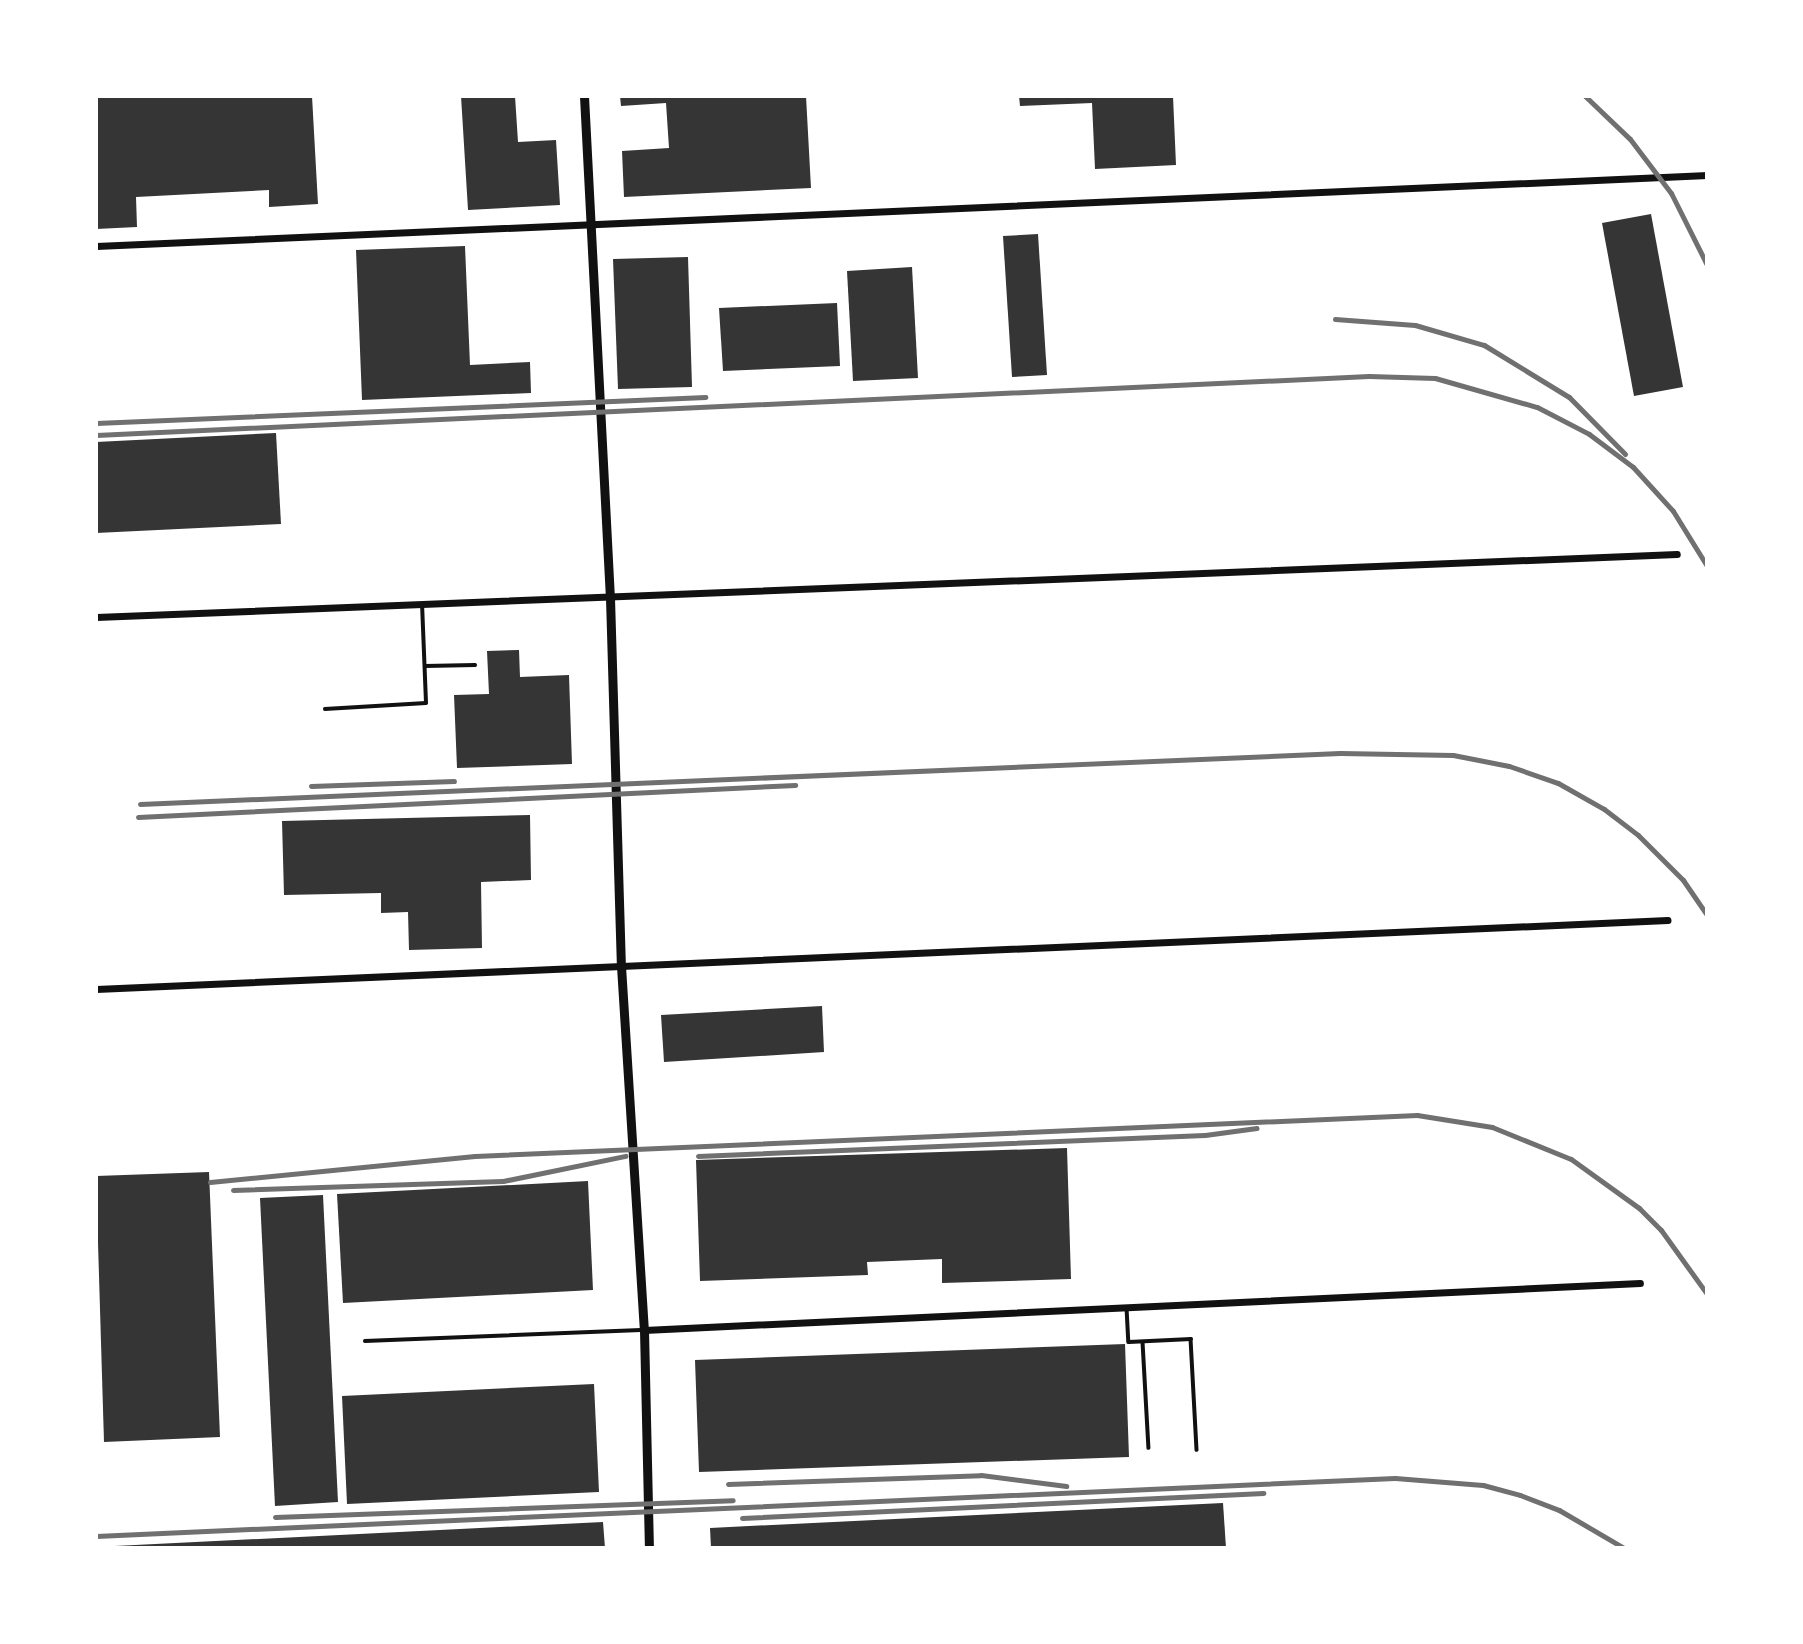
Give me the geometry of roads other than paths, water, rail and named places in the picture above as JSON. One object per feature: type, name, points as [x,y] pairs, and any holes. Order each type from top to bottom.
[{"type":"street","points":[[584,96],[610,598],[621,966],[643,1330],[649,1548]]},
{"type":"street","points":[[96,246],[589,221],[1707,175]]},
{"type":"street","points":[[96,617],[1677,554]]},
{"type":"street","points":[[96,989],[1667,920]]},
{"type":"street","points":[[643,1330],[1640,1283]]},
{"type":"lane","points":[[325,709],[426,703],[422,605]]},
{"type":"lane","points":[[425,666],[475,665]]},
{"type":"lane","points":[[1126,1307],[1129,1342],[1191,1339],[1197,1451]]},
{"type":"lane","points":[[365,1341],[643,1330]]},
{"type":"lane","points":[[1143,1341],[1149,1448]]},
{"type":"railway","points":[[1585,96],[1630,139],[1671,193],[1707,265]]},
{"type":"railway","points":[[1335,319],[1415,325],[1484,345],[1569,397],[1625,454]]},
{"type":"railway","points":[[96,435],[1369,376],[1435,378],[1537,407],[1589,434],[1633,467],[1673,511],[1707,566]]},
{"type":"railway","points":[[96,423],[705,397]]},
{"type":"railway","points":[[140,804],[1340,753],[1453,755],[1509,766],[1558,783],[1604,809],[1638,835],[1683,880],[1707,915]]},
{"type":"railway","points":[[311,786],[454,781]]},
{"type":"railway","points":[[138,817],[795,785]]},
{"type":"railway","points":[[210,1182],[475,1156],[1417,1115],[1492,1127],[1571,1159],[1639,1208],[1661,1230],[1707,1294]]},
{"type":"railway","points":[[698,1156],[1205,1135],[1257,1128]]},
{"type":"railway","points":[[233,1190],[503,1181],[625,1156]]},
{"type":"railway","points":[[728,1484],[981,1475],[1066,1486]]},
{"type":"railway","points":[[96,1536],[1395,1478],[1483,1485],[1520,1495],[1559,1510],[1624,1548]]},
{"type":"railway","points":[[742,1518],[1263,1493]]},
{"type":"railway","points":[[275,1517],[733,1500]]}]
